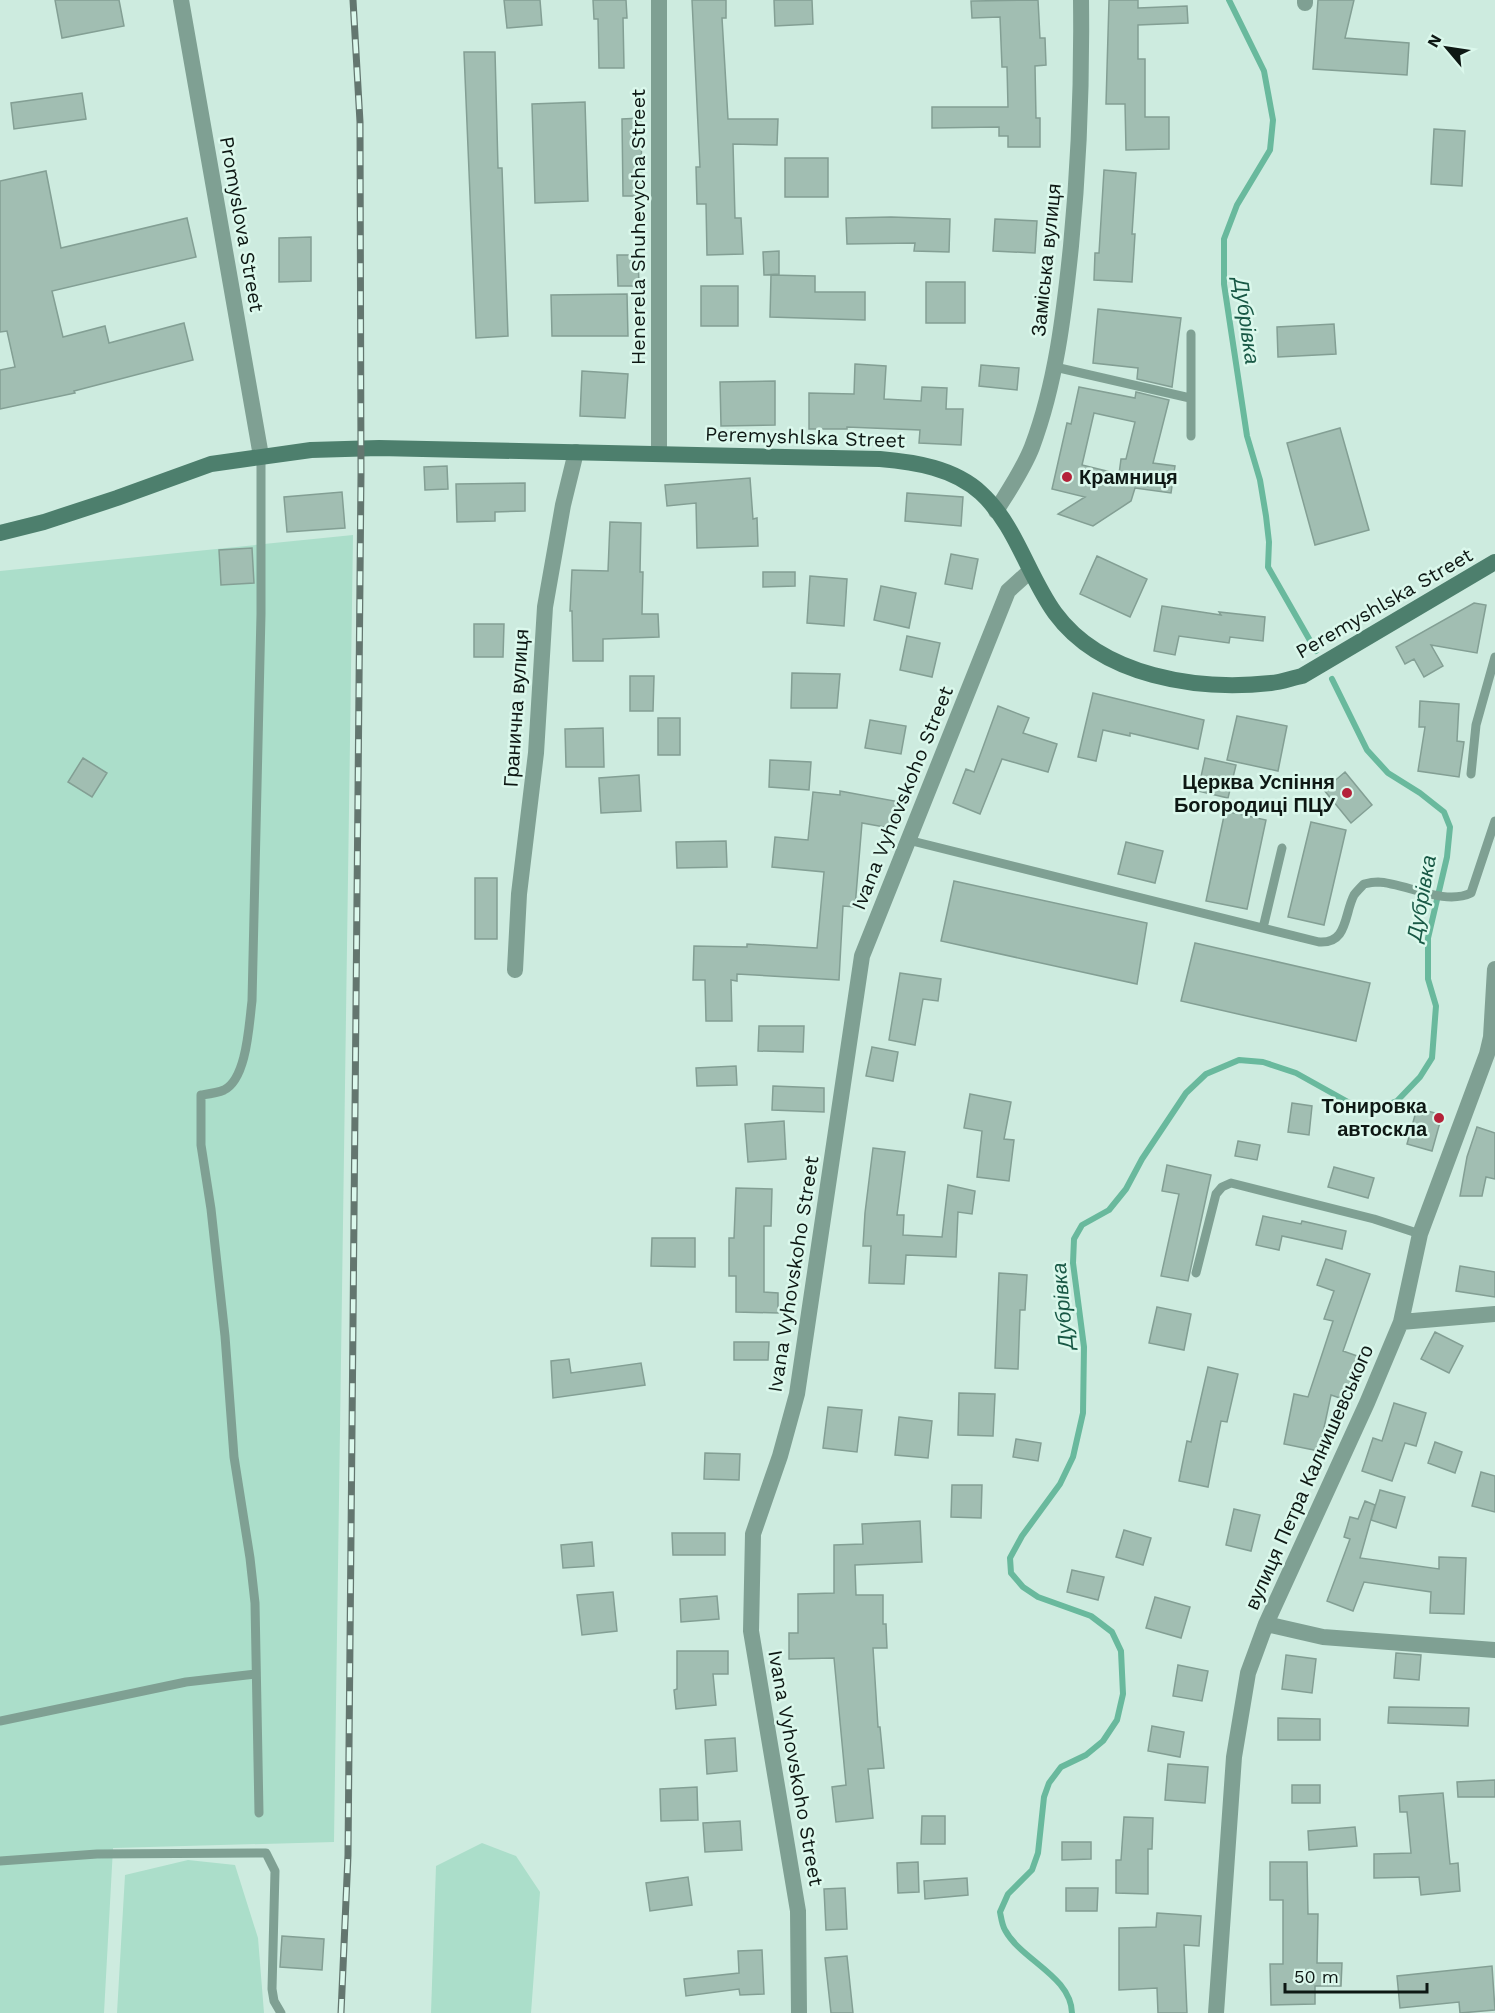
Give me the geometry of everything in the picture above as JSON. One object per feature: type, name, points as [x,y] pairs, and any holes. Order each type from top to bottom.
[{"type":"main road","name":"Peremyshlska Street","points":[[0,533],[44,522],[211,464],[311,450],[379,448],[659,453],[914,462],[943,471],[981,493],[996,511],[1056,614],[1079,638],[1101,654],[1153,675],[1232,685],[1273,683],[1302,676],[1495,562]]},
{"type":"street","name":"Promyslova Street","points":[[180,0],[261,456]]},
{"type":"street","name":"Henerela Shuhevycha Street","points":[[659,0],[659,453]]},
{"type":"street","name":"Заміська вулиця","points":[[996,511],[1017,478],[1031,448],[1055,367],[1066,296],[1076,196],[1082,62],[1081,0]]},
{"type":"street","name":"Гранична вулиця","points":[[516,970],[519,894],[536,753],[545,607],[563,505],[576,452]]},
{"type":"street","name":"Ivana Vyhovskoho Street","points":[[799,2013],[798,1911],[751,1631],[753,1534],[780,1456],[797,1394],[862,956],[1008,591],[1030,571]]},
{"type":"street","name":"вулиця Петра Калнишевського","points":[[1216,2013],[1234,1757],[1248,1673],[1266,1624],[1367,1403],[1401,1322],[1420,1234],[1487,1054],[1491,1037],[1495,969]]},
{"type":"street","points":[[1401,1322],[1495,1314]]},
{"type":"street","points":[[1266,1624],[1323,1637],[1495,1650]]},
{"type":"lane","points":[[1191,334],[1191,436]]},
{"type":"lane","points":[[1055,367],[1190,398]]},
{"type":"lane","points":[[259,1813],[255,1603],[234,1457],[225,1336],[211,1209],[201,1145],[201,1095],[224,1090],[234,1083],[248,1036],[252,1001],[261,614],[261,456]]},
{"type":"lane","points":[[1471,774],[1476,725],[1495,657]]},
{"type":"lane","points":[[908,840],[1329,943],[1337,938],[1342,930],[1354,895],[1364,884],[1378,882],[1455,897],[1463,897],[1471,893],[1495,821]]},
{"type":"lane","points":[[1263,928],[1282,848]]},
{"type":"lane","points":[[1196,1273],[1216,1194],[1222,1186],[1231,1183],[1374,1219],[1420,1234]]},
{"type":"lane","points":[[0,1721],[186,1682],[256,1674]]},
{"type":"lane","points":[[0,1861],[98,1854],[266,1853],[275,1871],[272,1989],[274,2001],[281,2013]]},
{"type":"green space","points":[[353,535],[334,1842],[113,1848],[104,2013],[0,2013],[0,571]]},
{"type":"green space","points":[[482,1843],[516,1856],[540,1892],[531,2013],[431,2013],[436,1866]]},
{"type":"green space","points":[[188,1860],[235,1865],[258,1938],[264,2013],[117,2013],[125,1875]]},
{"type":"building","points":[[55,0],[119,0],[124,26],[62,38]]},
{"type":"building","points":[[504,0],[540,0],[542,25],[507,28]]},
{"type":"building","points":[[593,0],[626,0],[627,18],[623,18],[624,68],[599,68],[598,19],[594,19]]},
{"type":"building","points":[[692,0],[726,0],[726,18],[722,18],[728,119],[778,119],[777,145],[733,144],[735,218],[741,218],[743,254],[707,255],[706,204],[697,204],[696,167],[700,167]]},
{"type":"building","points":[[774,0],[812,0],[813,24],[775,26]]},
{"type":"building","points":[[1038,0],[1040,38],[1045,38],[1046,65],[1035,66],[1036,118],[1040,118],[1040,147],[1008,147],[1008,136],[999,136],[999,127],[932,128],[932,107],[1008,107],[1007,67],[1002,67],[1000,17],[972,18],[971,1]]},
{"type":"building","points":[[1109,0],[1138,0],[1138,8],[1187,6],[1188,23],[1138,25],[1138,59],[1145,59],[1145,117],[1169,117],[1169,149],[1126,150],[1125,104],[1106,104]]},
{"type":"building","points":[[1318,0],[1354,0],[1345,38],[1409,43],[1407,75],[1313,69]]},
{"type":"building","points":[[464,52],[495,52],[498,168],[502,168],[508,336],[476,338]]},
{"type":"building","points":[[82,93],[86,119],[14,129],[11,103]]},
{"type":"building","points":[[585,102],[588,201],[535,203],[532,104]]},
{"type":"building","points":[[641,118],[642,196],[623,196],[622,119]]},
{"type":"building","points":[[1434,129],[1465,131],[1462,186],[1431,184]]},
{"type":"building","points":[[785,158],[828,158],[828,197],[785,197]]},
{"type":"building","points":[[1104,170],[1136,173],[1132,282],[1094,280],[1095,253],[1099,253]]},
{"type":"building","points":[[46,171],[61,248],[187,218],[196,257],[52,291],[63,337],[105,326],[109,343],[184,323],[193,360],[74,391],[75,393],[0,409],[0,370],[15,367],[7,331],[0,332],[0,181]]},
{"type":"building","points":[[846,218],[950,219],[949,252],[914,251],[915,243],[847,244]]},
{"type":"building","points":[[995,219],[1037,221],[1035,253],[993,251]]},
{"type":"building","points":[[311,237],[311,281],[279,282],[279,238]]},
{"type":"building","points":[[779,251],[779,274],[764,275],[763,252]]},
{"type":"building","points":[[617,255],[638,255],[639,286],[618,286]]},
{"type":"building","points":[[771,275],[815,276],[815,292],[865,292],[865,320],[770,317]]},
{"type":"building","points":[[926,282],[965,282],[965,323],[926,323]]},
{"type":"building","points":[[701,286],[738,286],[738,326],[701,326]]},
{"type":"building","points":[[627,294],[628,336],[552,336],[551,295]]},
{"type":"building","points":[[1098,309],[1181,318],[1172,387],[1137,379],[1138,368],[1093,363]]},
{"type":"building","points":[[1334,324],[1336,354],[1278,357],[1277,327]]},
{"type":"building","points":[[855,364],[886,366],[884,399],[921,401],[922,387],[947,388],[946,409],[963,409],[961,445],[919,443],[920,430],[847,427],[847,429],[809,429],[809,393],[854,394]]},
{"type":"building","points":[[981,365],[1019,368],[1017,390],[979,386]]},
{"type":"building","points":[[582,371],[628,374],[625,418],[580,416]]},
{"type":"building","points":[[775,381],[775,425],[721,426],[720,382]]},
{"type":"building","points":[[1079,387],[1135,398],[1136,392],[1169,400],[1153,463],[1175,466],[1171,493],[1135,488],[1131,501],[1093,526],[1058,514],[1085,497],[1052,489],[1067,423],[1071,424]],"holes":[[[1094,413],[1135,422],[1126,459],[1121,459],[1119,474],[1082,465]]]},
{"type":"building","points":[[1340,428],[1369,530],[1315,545],[1287,443]]},
{"type":"building","points":[[447,466],[448,489],[425,490],[424,467]]},
{"type":"building","points":[[750,478],[753,519],[757,518],[758,546],[697,548],[696,503],[667,506],[665,485]]},
{"type":"building","points":[[525,483],[525,511],[495,512],[495,521],[457,522],[456,484]]},
{"type":"building","points":[[342,492],[345,528],[287,532],[284,497]]},
{"type":"building","points":[[907,493],[963,497],[961,526],[905,521]]},
{"type":"building","points":[[610,522],[641,523],[642,614],[658,614],[659,637],[603,639],[603,661],[573,661],[572,611],[570,611],[572,570],[608,571]]},
{"type":"building","points":[[252,548],[254,583],[221,585],[219,550]]},
{"type":"building","points":[[951,554],[978,559],[972,589],[945,584]]},
{"type":"building","points":[[1097,556],[1147,579],[1130,617],[1080,594]]},
{"type":"building","points":[[763,572],[795,572],[795,586],[763,587]]},
{"type":"building","points":[[810,576],[847,579],[844,626],[807,623]]},
{"type":"building","points":[[881,586],[916,593],[909,628],[874,620]]},
{"type":"building","points":[[1474,603],[1486,605],[1477,653],[1431,645],[1443,666],[1424,677],[1414,659],[1405,664],[1396,647]]},
{"type":"building","points":[[1162,606],[1221,615],[1219,612],[1265,617],[1263,641],[1230,637],[1229,643],[1179,636],[1175,655],[1154,651]]},
{"type":"building","points":[[474,624],[504,624],[503,657],[474,657]]},
{"type":"building","points":[[907,636],[940,643],[932,677],[900,670]]},
{"type":"building","points":[[792,673],[840,674],[837,708],[791,708]]},
{"type":"building","points":[[630,676],[654,676],[653,711],[630,711]]},
{"type":"building","points":[[1093,693],[1204,720],[1198,749],[1130,733],[1130,736],[1103,730],[1096,761],[1078,757]]},
{"type":"building","points":[[1420,701],[1459,704],[1457,741],[1464,742],[1459,777],[1418,771],[1425,727],[1419,727]]},
{"type":"building","points":[[998,706],[1029,718],[1023,733],[1057,744],[1048,772],[1002,759],[980,814],[953,803],[966,769],[974,772]]},
{"type":"building","points":[[1237,716],[1287,726],[1278,771],[1227,760]]},
{"type":"building","points":[[658,718],[680,718],[680,755],[658,755]]},
{"type":"building","points":[[870,720],[906,726],[901,754],[865,748]]},
{"type":"building","points":[[603,728],[604,767],[566,767],[565,729]]},
{"type":"building","points":[[83,758],[107,773],[92,797],[68,782]]},
{"type":"building","points":[[1205,758],[1236,765],[1228,798],[1198,791]]},
{"type":"building","points":[[770,760],[811,762],[809,790],[769,787]]},
{"type":"building","points":[[1345,772],[1372,805],[1351,823],[1324,790]]},
{"type":"building","points":[[639,775],[641,811],[601,813],[599,778]]},
{"type":"building","points":[[840,791],[900,802],[895,829],[862,823],[855,907],[843,906],[839,980],[737,974],[737,981],[731,980],[732,1021],[706,1021],[705,980],[693,980],[694,946],[747,947],[747,944],[817,948],[824,872],[772,867],[775,837],[808,840],[813,792],[840,795]]},
{"type":"building","points":[[1225,811],[1266,820],[1247,909],[1206,901]]},
{"type":"building","points":[[1311,822],[1346,830],[1324,925],[1288,917]]},
{"type":"building","points":[[726,841],[727,867],[677,868],[676,842]]},
{"type":"building","points":[[1126,842],[1163,851],[1155,883],[1118,874]]},
{"type":"building","points":[[475,878],[497,878],[497,939],[475,939]]},
{"type":"building","points":[[954,881],[1147,923],[1137,984],[941,941]]},
{"type":"building","points":[[1195,943],[1370,983],[1356,1041],[1181,1001]]},
{"type":"building","points":[[900,973],[941,979],[938,1001],[923,999],[915,1045],[889,1040]]},
{"type":"building","points":[[759,1026],[804,1026],[803,1052],[758,1051]]},
{"type":"building","points":[[872,1047],[898,1052],[893,1081],[866,1076]]},
{"type":"building","points":[[736,1066],[737,1085],[697,1086],[696,1068]]},
{"type":"building","points":[[773,1086],[824,1088],[824,1112],[772,1110]]},
{"type":"building","points":[[970,1094],[1011,1102],[1004,1139],[1014,1140],[1009,1181],[977,1177],[982,1131],[964,1128]]},
{"type":"building","points":[[1292,1103],[1312,1106],[1309,1135],[1288,1132]]},
{"type":"building","points":[[1417,1108],[1442,1115],[1432,1151],[1407,1144]]},
{"type":"building","points":[[784,1121],[786,1159],[748,1162],[745,1124]]},
{"type":"building","points":[[1477,1127],[1495,1133],[1495,1179],[1486,1177],[1482,1196],[1460,1196],[1467,1157]]},
{"type":"building","points":[[1238,1141],[1260,1145],[1257,1160],[1235,1156]]},
{"type":"building","points":[[873,1148],[905,1152],[897,1215],[904,1215],[903,1235],[942,1237],[948,1185],[975,1191],[972,1214],[958,1212],[956,1257],[906,1255],[904,1284],[869,1283],[871,1246],[863,1246]]},
{"type":"building","points":[[1167,1165],[1211,1175],[1188,1281],[1161,1276],[1179,1194],[1162,1191]]},
{"type":"building","points":[[1334,1167],[1374,1178],[1368,1198],[1328,1187]]},
{"type":"building","points":[[736,1188],[772,1189],[771,1226],[764,1226],[764,1292],[778,1293],[778,1313],[736,1312],[736,1276],[729,1276],[729,1238],[734,1238]]},
{"type":"building","points":[[1263,1216],[1301,1224],[1302,1221],[1346,1231],[1342,1249],[1282,1236],[1279,1250],[1256,1245]]},
{"type":"building","points":[[652,1238],[695,1238],[695,1267],[651,1266]]},
{"type":"building","points":[[1326,1259],[1370,1274],[1343,1351],[1363,1358],[1349,1401],[1331,1395],[1319,1451],[1284,1444],[1294,1394],[1308,1397],[1333,1321],[1324,1319],[1334,1291],[1317,1285]]},
{"type":"building","points":[[1460,1266],[1495,1272],[1495,1297],[1456,1291]]},
{"type":"building","points":[[999,1273],[1027,1275],[1025,1310],[1020,1310],[1018,1369],[995,1368]]},
{"type":"building","points":[[1157,1307],[1191,1314],[1184,1350],[1149,1343]]},
{"type":"building","points":[[1435,1332],[1463,1346],[1449,1373],[1421,1359]]},
{"type":"building","points":[[734,1342],[769,1342],[768,1360],[734,1360]]},
{"type":"building","points":[[569,1359],[571,1373],[641,1363],[645,1385],[553,1398],[551,1361]]},
{"type":"building","points":[[1208,1367],[1238,1374],[1227,1422],[1221,1421],[1208,1487],[1179,1481],[1187,1441],[1191,1442]]},
{"type":"building","points":[[959,1393],[995,1394],[993,1436],[958,1435]]},
{"type":"building","points":[[1394,1403],[1426,1413],[1416,1446],[1405,1443],[1392,1481],[1362,1471],[1373,1438],[1382,1441]]},
{"type":"building","points":[[828,1407],[862,1410],[857,1452],[823,1448]]},
{"type":"building","points":[[899,1417],[932,1421],[928,1458],[895,1455]]},
{"type":"building","points":[[1016,1439],[1041,1443],[1038,1461],[1013,1457]]},
{"type":"building","points":[[1435,1442],[1462,1452],[1455,1473],[1428,1463]]},
{"type":"building","points":[[705,1453],[740,1454],[739,1480],[704,1479]]},
{"type":"building","points":[[1481,1472],[1495,1476],[1495,1512],[1472,1506]]},
{"type":"building","points":[[952,1485],[982,1485],[981,1518],[951,1517]]},
{"type":"building","points":[[1380,1490],[1405,1497],[1396,1528],[1371,1520]]},
{"type":"building","points":[[1365,1501],[1375,1505],[1360,1558],[1439,1569],[1439,1557],[1466,1558],[1464,1614],[1430,1613],[1431,1592],[1364,1582],[1353,1611],[1327,1601],[1350,1539],[1344,1537],[1350,1517],[1358,1519]]},
{"type":"building","points":[[1234,1509],[1260,1515],[1251,1551],[1226,1545]]},
{"type":"building","points":[[920,1521],[922,1562],[855,1565],[856,1595],[883,1595],[883,1624],[886,1624],[887,1648],[873,1648],[878,1727],[880,1727],[884,1768],[868,1769],[873,1818],[836,1822],[832,1787],[846,1785],[834,1658],[789,1659],[789,1633],[798,1633],[798,1594],[834,1593],[834,1545],[863,1544],[862,1524]]},
{"type":"building","points":[[1124,1530],[1151,1538],[1143,1565],[1116,1557]]},
{"type":"building","points":[[672,1533],[725,1533],[725,1555],[673,1555]]},
{"type":"building","points":[[592,1542],[594,1566],[563,1568],[561,1545]]},
{"type":"building","points":[[1072,1570],[1104,1577],[1098,1600],[1067,1592]]},
{"type":"building","points":[[613,1592],[617,1631],[582,1635],[577,1595]]},
{"type":"building","points":[[717,1596],[719,1619],[681,1622],[680,1599]]},
{"type":"building","points":[[1155,1597],[1190,1607],[1181,1638],[1146,1628]]},
{"type":"building","points":[[677,1651],[728,1651],[728,1674],[713,1674],[716,1705],[676,1709],[674,1690],[677,1689]]},
{"type":"building","points":[[1396,1653],[1421,1655],[1419,1680],[1394,1678]]},
{"type":"building","points":[[1286,1655],[1316,1659],[1312,1693],[1282,1689]]},
{"type":"building","points":[[1178,1665],[1208,1671],[1202,1701],[1173,1696]]},
{"type":"building","points":[[1389,1707],[1469,1708],[1468,1726],[1388,1723]]},
{"type":"building","points":[[1278,1718],[1320,1719],[1320,1740],[1278,1740]]},
{"type":"building","points":[[1152,1726],[1184,1732],[1180,1757],[1148,1751]]},
{"type":"building","points":[[735,1738],[737,1771],[707,1774],[705,1740]]},
{"type":"building","points":[[1168,1764],[1208,1767],[1205,1803],[1165,1800]]},
{"type":"building","points":[[1495,1780],[1495,1797],[1458,1797],[1457,1782]]},
{"type":"building","points":[[1292,1785],[1320,1785],[1320,1803],[1292,1803]]},
{"type":"building","points":[[697,1787],[698,1820],[661,1821],[660,1789]]},
{"type":"building","points":[[1443,1793],[1450,1864],[1458,1863],[1460,1891],[1421,1895],[1419,1877],[1374,1878],[1374,1854],[1411,1853],[1407,1812],[1400,1812],[1399,1796]]},
{"type":"building","points":[[922,1816],[945,1816],[945,1844],[921,1844]]},
{"type":"building","points":[[1124,1817],[1153,1818],[1152,1849],[1148,1849],[1148,1894],[1116,1893],[1116,1860],[1121,1860]]},
{"type":"building","points":[[740,1821],[742,1850],[705,1852],[703,1823]]},
{"type":"building","points":[[1355,1827],[1357,1846],[1309,1850],[1308,1831]]},
{"type":"building","points":[[1062,1842],[1091,1842],[1091,1859],[1062,1860]]},
{"type":"building","points":[[918,1862],[919,1892],[898,1893],[897,1863]]},
{"type":"building","points":[[1270,1862],[1307,1862],[1308,1914],[1318,1914],[1317,1963],[1342,1963],[1341,1986],[1315,1986],[1315,2004],[1271,2005],[1270,1964],[1283,1964],[1283,1900],[1270,1900]]},
{"type":"building","points":[[688,1877],[692,1905],[650,1911],[646,1883]]},
{"type":"building","points":[[967,1878],[968,1895],[925,1899],[924,1881]]},
{"type":"building","points":[[845,1888],[847,1929],[826,1930],[824,1889]]},
{"type":"building","points":[[1066,1888],[1098,1888],[1097,1911],[1066,1911]]},
{"type":"building","points":[[1157,1913],[1201,1916],[1199,1946],[1184,1945],[1187,2013],[1158,2013],[1157,1988],[1119,1990],[1119,1928],[1156,1927]]},
{"type":"building","points":[[282,1936],[324,1939],[322,1970],[280,1967]]},
{"type":"building","points":[[762,1950],[764,1994],[740,1995],[739,1989],[686,1996],[684,1979],[739,1973],[738,1951]]},
{"type":"building","points":[[847,1956],[853,2013],[831,2013],[825,1958]]},
{"type":"building","points":[[1492,1966],[1495,2010],[1460,2013],[1459,2002],[1400,2008],[1397,1976]]},
{"type":"waterway","name":"Дубрівка","points":[[1229,0],[1264,71],[1273,120],[1270,150],[1237,205],[1224,239],[1224,284],[1247,436],[1260,480],[1266,516],[1269,542],[1268,567],[1316,651]]},
{"type":"waterway","name":"Дубрівка","points":[[1072,2013],[1069,2000],[1055,1978],[1012,1941],[1004,1928],[1000,1912],[1008,1894],[1032,1870],[1038,1853],[1044,1797],[1049,1783],[1061,1767],[1086,1755],[1103,1741],[1117,1720],[1123,1694],[1121,1651],[1112,1632],[1091,1616],[1038,1597],[1023,1587],[1011,1573],[1010,1558],[1022,1536],[1060,1484],[1073,1457],[1083,1413],[1084,1347],[1073,1263],[1074,1239],[1082,1225],[1109,1210],[1126,1189],[1142,1159],[1186,1093],[1206,1074],[1239,1060],[1263,1062],[1296,1073],[1357,1107],[1374,1110],[1397,1101],[1420,1077],[1432,1058],[1436,1006],[1428,979],[1428,938],[1447,857],[1450,827],[1444,812],[1420,793],[1388,773],[1367,750],[1332,679]]},
{"type":"railway","points":[[341,2013],[348,1855],[361,473],[360,122],[353,0]]},
{"type":"place","name":"Крамниця","points":[[1067,477]]},
{"type":"place","name":"Церква Успіння Богородиці ПЦУ","points":[[1347,793]]},
{"type":"place","name":"Тонировка автоскла","points":[[1439,1118]]}]
